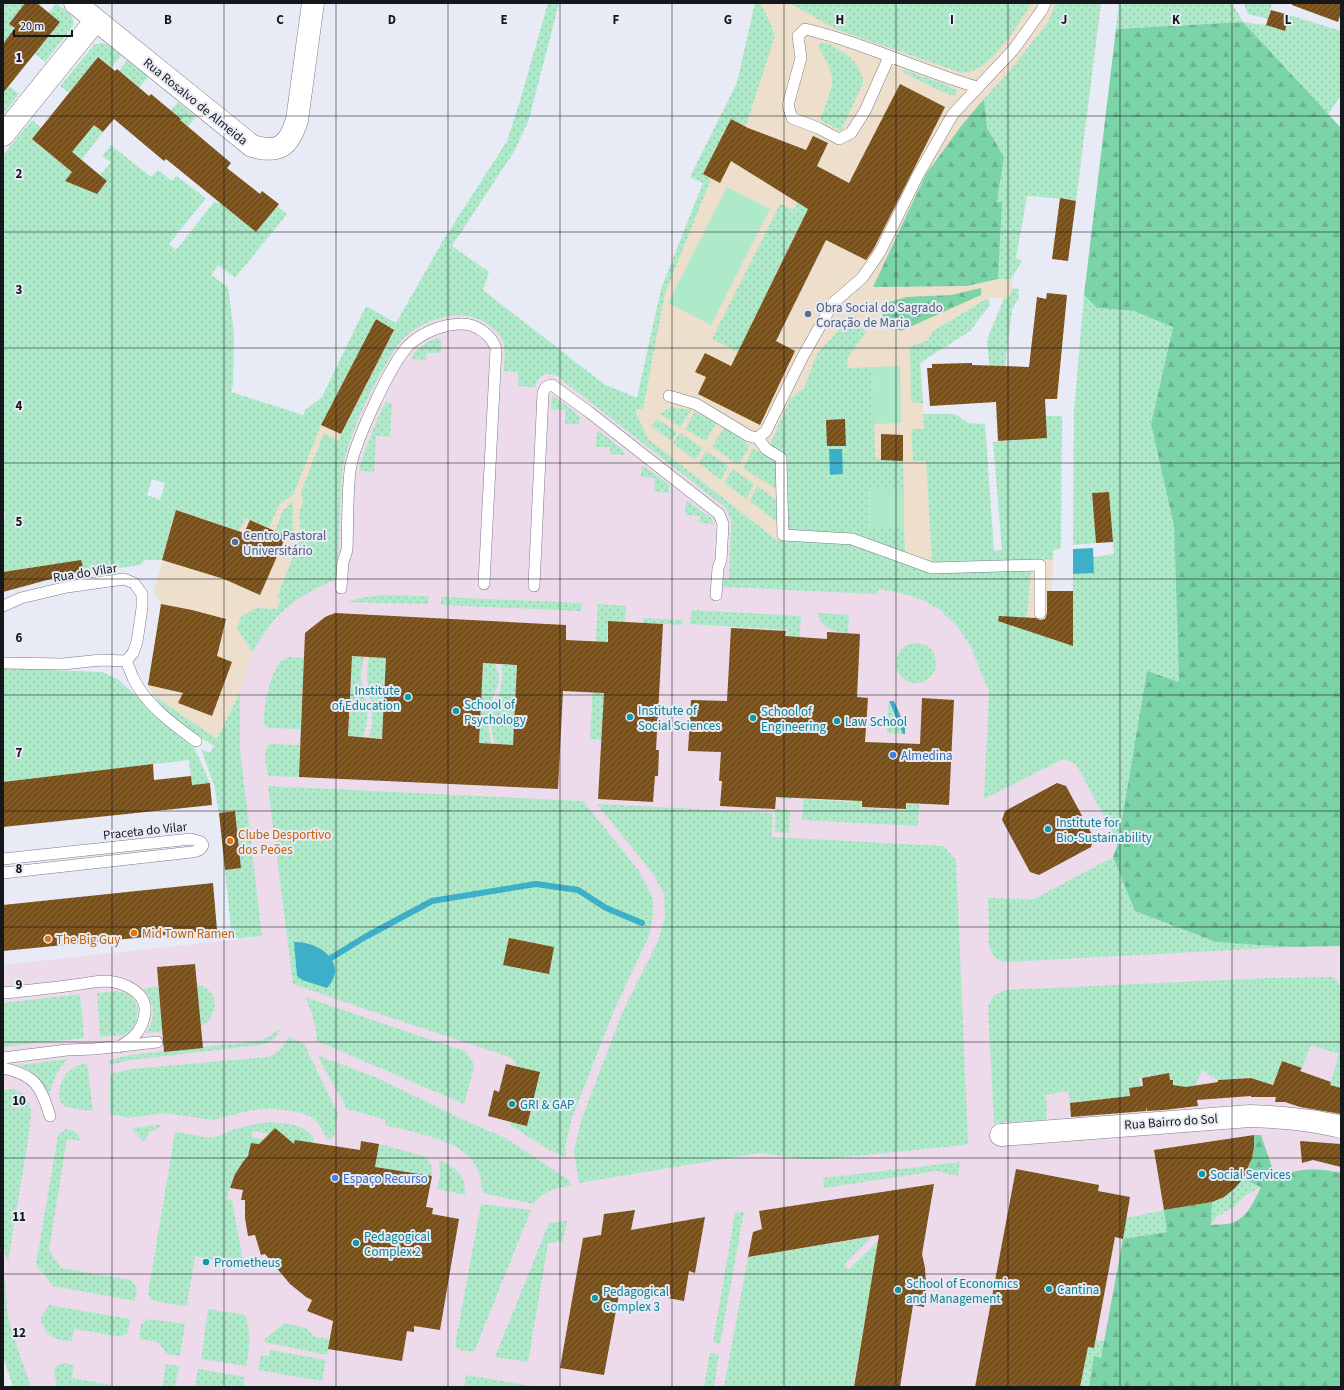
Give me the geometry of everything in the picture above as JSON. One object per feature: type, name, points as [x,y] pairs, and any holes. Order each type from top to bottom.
[{"type":"street","name":"Rua Rosalvo de Almeida","points":[[76,3],[252,146],[263,149],[276,149],[287,143],[293,133],[297,120],[313,3]]},
{"type":"street","points":[[3,135],[96,20]]},
{"type":"street","name":"Rua Bairro do Sol","points":[[1001,1135],[1250,1116],[1286,1117],[1322,1122],[1341,1127]]},
{"type":"lane","points":[[758,438],[766,431],[802,358],[833,303],[862,278],[880,252],[918,175],[953,114],[1014,49],[1042,10],[1045,3]]},
{"type":"lane","points":[[889,57],[865,111],[852,133],[839,139],[818,128],[792,118],[788,105],[801,58],[798,36],[805,29],[824,33],[977,88]]},
{"type":"lane","points":[[341,588],[343,562],[347,550],[350,471],[353,457],[362,433],[380,394],[403,353],[414,341],[420,336],[435,329],[463,324],[473,326],[490,337],[495,343],[496,349],[484,584]]},
{"type":"lane","points":[[534,586],[543,393],[545,388],[552,385],[589,412],[719,514],[723,524],[721,560],[718,568],[716,595]]},
{"type":"lane","points":[[669,396],[696,404],[749,436],[758,438],[766,449],[781,458],[783,535],[852,539],[932,568],[1040,565],[1040,613]]},
{"type":"lane","name":"Rua do Vilar","points":[[3,606],[21,598],[67,587],[124,579],[134,583],[142,594],[142,608],[137,642],[133,653],[126,661]]},
{"type":"lane","points":[[3,663],[63,664],[101,660],[126,661],[134,680],[149,701],[175,725],[196,741]]},
{"type":"lane","name":"Praceta do Vilar","points":[[3,859],[191,839],[201,842],[203,845],[198,851],[192,852],[3,873]]},
{"type":"lane","points":[[3,994],[107,981],[132,988],[142,998],[145,1009],[143,1023],[130,1040],[119,1046]]},
{"type":"lane","points":[[3,1058],[37,1053],[94,1050],[157,1042]]},
{"type":"lane","points":[[3,1068],[16,1071],[29,1077],[38,1086],[45,1098],[50,1116]]},
{"type":"shaded area","name":"Obra Social do Sagrado Coração de Maria","points":[[755,3],[1101,3],[1076,201],[1011,195],[998,279],[1011,279],[1013,288],[1008,298],[988,298],[933,331],[920,354],[932,562],[1053,560],[1052,591],[1073,591],[1073,646],[791,551],[648,439],[635,410],[661,289],[703,183],[690,177],[737,83]]},
{"type":"shaded area","points":[[434,272],[791,551],[1236,701],[1341,599],[1341,1387],[13,1387],[3,1356],[3,965],[249,938],[231,769],[208,757],[240,692],[252,652],[268,628],[289,605],[343,446]]},
{"type":"shaded area","name":"Centro Pastoral Universitário","points":[[376,319],[394,330],[284,603],[252,652],[240,692],[217,739],[153,695],[148,685],[161,604],[154,591],[176,510],[321,425]]},
{"type":"green space","points":[[3,3],[25,3],[9,24],[17,30],[10,34],[3,44]]},
{"type":"green space","points":[[56,3],[66,10],[71,16],[73,19],[73,26],[45,62],[34,53],[60,22],[49,13]]},
{"type":"green space","points":[[548,3],[559,3],[529,119],[515,150],[452,246],[489,272],[483,290],[604,384],[637,398],[661,289],[703,183],[690,177],[737,83],[755,3],[761,3],[775,35],[745,126],[731,119],[703,174],[711,179],[665,293],[643,409],[635,410],[648,439],[778,541],[849,543],[928,572],[1031,569],[1026,630],[1073,646],[1073,574],[1094,573],[1093,557],[1114,554],[1109,492],[1092,493],[1096,543],[1073,545],[1074,411],[1084,295],[1097,308],[1134,311],[1173,326],[1151,424],[1174,526],[1179,682],[1147,672],[1118,843],[1076,764],[1063,759],[984,799],[989,692],[970,645],[956,625],[940,610],[921,599],[901,593],[879,589],[876,594],[724,587],[723,580],[729,580],[731,525],[731,519],[726,508],[557,376],[550,374],[543,375],[536,383],[535,387],[518,386],[518,372],[504,371],[505,356],[501,337],[481,320],[470,317],[446,317],[434,320],[412,332],[403,339],[394,351],[366,402],[354,429],[345,456],[342,470],[337,579],[318,587],[295,601],[284,610],[269,627],[252,652],[237,628],[241,617],[256,608],[277,609],[281,599],[277,597],[301,536],[299,513],[303,501],[301,492],[324,433],[338,441],[394,330],[376,320],[321,425],[293,495],[279,505],[269,528],[246,518],[239,531],[176,510],[162,560],[145,560],[140,565],[58,577],[56,564],[3,572],[3,519],[5,519],[3,496],[3,155],[32,120],[41,128],[32,139],[62,164],[94,125],[103,132],[65,181],[97,194],[107,181],[100,175],[111,162],[102,156],[111,145],[151,177],[158,170],[172,181],[176,176],[206,198],[169,244],[176,250],[214,202],[222,204],[256,232],[277,206],[287,214],[235,278],[218,265],[211,275],[228,287],[234,333],[233,385],[231,392],[303,415],[306,409],[322,397],[366,306],[396,323],[444,239],[507,141]],"holes":[[[152,479],[165,483],[160,500],[147,495]]]},
{"type":"green space","points":[[789,3],[1031,3],[1007,41],[991,59],[973,71],[962,73],[838,30]]},
{"type":"green space","points":[[1056,3],[1101,3],[1076,201],[1027,196],[1016,258],[1022,261],[1011,279],[998,279],[1002,203],[997,203],[1004,157],[987,128],[984,99],[1007,74],[1048,22]]},
{"type":"green space","points":[[1119,3],[1232,3],[1243,22],[1116,29]]},
{"type":"green space","points":[[1244,3],[1272,3],[1268,19],[1248,14]]},
{"type":"green space","points":[[1289,15],[1341,31],[1341,95],[1328,115],[1243,22],[1266,25],[1284,31]]},
{"type":"green space","points":[[1243,22],[1341,128],[1341,946],[1292,947],[1216,942],[1135,911],[1113,857],[1118,843],[1147,671],[1179,682],[1174,526],[1151,424],[1173,327],[1134,311],[1097,308],[1084,295],[1116,29]]},
{"type":"green space","points":[[821,42],[828,44],[849,56],[859,68],[862,75],[863,83],[841,131],[820,120],[830,94],[832,83],[828,66],[818,46]]},
{"type":"green space","points":[[95,44],[107,44],[121,56],[111,68],[98,57],[75,85],[88,97],[83,104],[60,86]]},
{"type":"green space","points":[[127,60],[148,77],[111,123],[102,116],[131,80],[119,71]]},
{"type":"green space","points":[[902,70],[947,85],[957,91],[955,96],[945,93],[904,73]]},
{"type":"green space","points":[[9,86],[19,94],[4,113],[3,93]]},
{"type":"green space","points":[[984,99],[987,128],[1004,157],[997,202],[1002,202],[998,279],[967,286],[873,287],[926,174],[962,125]]},
{"type":"green space","points":[[178,102],[196,117],[171,148],[170,111]]},
{"type":"green space","points":[[727,187],[770,209],[711,325],[668,303]]},
{"type":"green space","points":[[798,201],[809,206],[738,352],[712,339],[780,204],[793,210]]},
{"type":"green space","points":[[981,288],[981,295],[901,331],[879,323],[889,302],[907,297],[951,295]]},
{"type":"green space","points":[[1013,288],[1018,289],[1019,297],[1012,310],[1005,366],[989,366],[987,340],[1004,298],[1008,298]]},
{"type":"green space","points":[[988,298],[990,305],[970,331],[920,363],[923,403],[911,402],[910,347],[928,340],[933,331]]},
{"type":"green space","points":[[853,314],[866,333],[848,357],[847,368],[873,367],[875,459],[903,461],[904,490],[867,491],[867,529],[904,529],[905,553],[788,531],[786,455],[770,445],[790,399],[804,388],[817,354]]},
{"type":"green space","points":[[437,338],[441,340],[441,353],[426,353],[426,360],[411,359],[418,349]]},
{"type":"green space","points":[[900,366],[901,423],[874,424],[873,367]]},
{"type":"green space","points":[[554,396],[577,414],[580,419],[579,424],[565,424],[566,410],[551,409],[552,397]]},
{"type":"green space","points":[[385,403],[392,403],[390,437],[376,436],[374,472],[359,471],[370,436]]},
{"type":"green space","points":[[671,407],[691,410],[680,427],[660,414]]},
{"type":"green space","points":[[695,412],[716,423],[706,441],[685,429]]},
{"type":"green space","points":[[923,414],[955,414],[968,423],[985,424],[994,551],[1002,550],[993,442],[1046,438],[1045,419],[997,421],[995,416],[1062,416],[1061,549],[1053,550],[1053,560],[932,562],[926,461],[913,461],[911,429],[924,429]]},
{"type":"green space","points":[[657,419],[677,432],[671,441],[651,426]]},
{"type":"green space","points":[[724,427],[738,435],[749,446],[739,465],[712,447]]},
{"type":"green space","points":[[599,431],[622,449],[625,455],[610,454],[610,447],[596,447],[597,432]]},
{"type":"green space","points":[[680,433],[703,448],[695,460],[673,443]]},
{"type":"green space","points":[[753,449],[769,456],[776,462],[778,472],[778,490],[743,468]]},
{"type":"green space","points":[[706,451],[728,466],[721,480],[699,463]]},
{"type":"green space","points":[[644,466],[667,483],[669,486],[669,493],[654,492],[655,478],[641,477],[641,467]]},
{"type":"green space","points":[[733,469],[754,484],[746,499],[724,482]]},
{"type":"green space","points":[[757,486],[777,500],[778,523],[750,501]]},
{"type":"green space","points":[[867,490],[904,490],[904,529],[867,529]]},
{"type":"green space","points":[[688,501],[711,518],[714,524],[699,523],[700,516],[685,515],[686,502]]},
{"type":"green space","points":[[293,502],[293,531],[286,536],[275,531],[283,510]]},
{"type":"green space","points":[[380,595],[429,596],[428,604],[347,602]]},
{"type":"green space","points":[[441,597],[582,603],[581,611],[441,605]]},
{"type":"green space","points":[[598,604],[626,606],[625,622],[608,621],[602,740],[590,739]]},
{"type":"green space","points":[[691,610],[801,616],[791,799],[778,798],[787,630],[690,624]]},
{"type":"green space","points":[[817,613],[849,615],[848,633],[838,632],[829,628],[822,622]]},
{"type":"green space","points":[[643,618],[683,620],[682,625],[643,623]]},
{"type":"green space","points":[[920,643],[927,646],[933,652],[936,663],[935,671],[927,680],[920,683],[912,683],[905,680],[897,671],[896,659],[899,652],[908,644]]},
{"type":"green space","points":[[352,656],[365,657],[361,671],[367,709],[366,726],[363,737],[348,736]]},
{"type":"green space","points":[[288,657],[304,658],[301,722],[344,725],[343,734],[300,732],[300,729],[269,728],[265,726],[265,705],[271,680],[278,664]]},
{"type":"green space","points":[[369,657],[386,658],[382,738],[369,737],[372,723],[372,708],[367,680]]},
{"type":"green space","points":[[483,663],[495,664],[499,677],[489,715],[488,726],[492,744],[479,743]]},
{"type":"green space","points":[[501,664],[517,665],[513,745],[495,744],[492,730],[492,714],[502,680]]},
{"type":"green space","points":[[3,668],[102,672],[119,680],[171,729],[194,747],[210,783],[192,785],[189,760],[3,782]]},
{"type":"green space","points":[[240,692],[240,749],[262,936],[232,939],[225,870],[241,868],[235,811],[219,813],[214,785],[201,749],[210,753],[214,746],[181,723],[167,711],[153,695],[217,739]]},
{"type":"green space","points":[[888,702],[903,734],[887,733]]},
{"type":"green space","points":[[300,736],[343,738],[343,747],[300,745]]},
{"type":"green space","points":[[269,744],[300,745],[299,777],[268,776],[265,755]]},
{"type":"green space","points":[[268,786],[583,801],[639,871],[653,899],[653,917],[649,936],[615,1008],[572,1118],[565,1147],[566,1158],[546,1148],[510,1125],[511,1121],[527,1125],[540,1072],[516,1066],[513,1058],[293,984]]},
{"type":"green space","points":[[852,796],[862,796],[861,808],[906,810],[907,799],[916,799],[916,804],[919,805],[918,826],[802,820],[803,799],[852,802]]},
{"type":"green space","points":[[597,804],[773,813],[772,837],[943,846],[956,860],[968,1143],[965,1145],[826,1159],[804,1159],[760,1153],[579,1183],[574,1151],[581,1121],[622,1013],[658,941],[665,917],[664,894],[654,875]]},
{"type":"green space","points":[[775,809],[790,810],[789,833],[775,832]]},
{"type":"green space","points":[[1113,857],[1135,911],[1216,942],[1292,947],[1004,962],[994,957],[989,946],[988,898],[1034,899]]},
{"type":"green space","points":[[1334,977],[1341,989],[1341,1088],[1330,1085],[1339,1054],[1311,1045],[1302,1068],[1282,1061],[1273,1083],[1270,1084],[1250,1077],[1218,1080],[1202,1070],[1195,1086],[1174,1089],[1173,1080],[1170,1080],[1169,1073],[1139,1078],[1141,1087],[1130,1096],[1070,1103],[1068,1091],[1045,1095],[1047,1107],[1046,1120],[994,1123],[988,1006],[994,995],[1005,990],[1269,978]]},
{"type":"green space","points":[[197,984],[204,987],[211,993],[215,1007],[212,1016],[205,1024],[201,1026]]},
{"type":"green space","points":[[158,986],[163,1031],[147,1033],[152,1021],[153,1010],[150,1000],[143,989]]},
{"type":"green space","points":[[116,991],[131,996],[134,1000],[137,1010],[135,1024],[132,1029],[125,1034],[100,1037],[97,993]]},
{"type":"green space","points":[[80,994],[84,1038],[3,1047],[3,1003]]},
{"type":"green space","points":[[305,997],[464,1051],[473,1062],[474,1068],[464,1104],[317,1041],[313,1018]]},
{"type":"green space","points":[[277,1030],[280,1031],[274,1038],[261,1045],[131,1060],[109,1065],[110,1060],[130,1055],[259,1041],[272,1035]]},
{"type":"green space","points":[[289,1037],[304,1044],[338,1114],[334,1136],[328,1140],[314,1119],[305,1114],[285,1110],[251,1110],[213,1120],[164,1113],[129,1118],[110,1114],[110,1074],[131,1069],[268,1057],[275,1054],[285,1044]]},
{"type":"green space","points":[[317,1055],[375,1077],[507,1139],[569,1180],[571,1185],[546,1193],[534,1204],[483,1193],[480,1177],[473,1161],[457,1147],[420,1133],[385,1125],[386,1120],[347,1109]]},
{"type":"green space","points":[[68,1059],[56,1076],[49,1096],[37,1077],[19,1065]]},
{"type":"green space","points":[[87,1063],[93,1111],[74,1109],[65,1106],[59,1099],[59,1089],[68,1072],[77,1066]]},
{"type":"green space","points":[[14,1089],[25,1095],[31,1112],[29,1134],[8,1262],[3,1246],[3,1090]]},
{"type":"green space","points":[[269,1122],[294,1125],[306,1130],[314,1139],[312,1153],[269,1134],[253,1131],[252,1137],[264,1140],[259,1144],[251,1143],[248,1156],[235,1174],[227,1199],[232,1200],[243,1262],[242,1265],[240,1266],[195,1256],[187,1305],[185,1306],[150,1299],[148,1294],[175,1132],[211,1138],[231,1130]]},
{"type":"green space","points":[[163,1125],[150,1132],[143,1142],[132,1128]]},
{"type":"green space","points":[[66,1129],[76,1132],[81,1141],[67,1139],[49,1250],[61,1268],[131,1280],[137,1288],[135,1301],[53,1286],[36,1264],[58,1135]]},
{"type":"green space","points":[[1254,1135],[1261,1135],[1275,1176],[1315,1169],[1341,1173],[1341,1387],[1089,1387],[1094,1356],[1101,1358],[1123,1239],[1167,1232],[1164,1210],[1212,1202],[1211,1225],[1232,1223],[1242,1217],[1250,1208],[1261,1187],[1243,1179],[1252,1158]]},
{"type":"green space","points":[[379,1144],[427,1157],[432,1168],[432,1176],[375,1167]]},
{"type":"green space","points":[[439,1160],[451,1166],[462,1177],[465,1195],[437,1189],[440,1176]]},
{"type":"green space","points":[[960,1162],[958,1176],[937,1171],[824,1188],[823,1178]]},
{"type":"green space","points":[[1243,1179],[1261,1187],[1246,1195],[1235,1206],[1218,1216],[1210,1225],[1212,1202],[1229,1192]]},
{"type":"green space","points":[[481,1204],[531,1210],[474,1352],[460,1350],[455,1345]]},
{"type":"green space","points":[[1164,1210],[1167,1232],[1123,1239],[1126,1218]]},
{"type":"green space","points":[[744,1212],[720,1344],[713,1342],[735,1213]]},
{"type":"green space","points":[[567,1221],[563,1241],[548,1243],[528,1362],[495,1357],[549,1223]]},
{"type":"green space","points":[[871,1237],[844,1265],[848,1270],[879,1240],[853,1387],[724,1387],[748,1257]]},
{"type":"green space","points":[[3,1274],[5,1279],[7,1311],[10,1325],[31,1387],[13,1387],[3,1356]]},
{"type":"green space","points":[[49,1305],[130,1319],[128,1332],[121,1337],[74,1329],[72,1341],[59,1340],[48,1333],[40,1318]]},
{"type":"green space","points":[[208,1309],[245,1315],[249,1340],[246,1366],[201,1359]]},
{"type":"green space","points":[[149,1319],[185,1324],[180,1356],[167,1354],[158,1342],[139,1339],[141,1324]]},
{"type":"green space","points":[[284,1323],[306,1328],[315,1337],[330,1339],[327,1355],[264,1342],[265,1339]]},
{"type":"green space","points":[[1096,1340],[1104,1341],[1101,1358],[1094,1357],[1089,1387],[1080,1387],[1088,1347],[1094,1348]]},
{"type":"green space","points":[[270,1350],[326,1360],[322,1381],[258,1370],[261,1355],[269,1356]]},
{"type":"green space","points":[[710,1353],[719,1355],[714,1387],[704,1387]]},
{"type":"green space","points":[[65,1363],[74,1365],[72,1378],[112,1385],[111,1387],[57,1387],[54,1371],[57,1365]]},
{"type":"green space","points":[[166,1364],[179,1366],[175,1387],[162,1387]]},
{"type":"green space","points":[[198,1369],[245,1377],[243,1387],[195,1387]]},
{"type":"green space","points":[[466,1375],[538,1387],[464,1387]]},
{"type":"water","points":[[829,449],[842,449],[843,474],[830,475]]},
{"type":"water","points":[[1093,548],[1094,573],[1073,574],[1073,549]]},
{"type":"water","points":[[889,701],[894,701],[905,726],[905,734],[903,734]]},
{"type":"water","points":[[294,942],[313,945],[328,955],[333,962],[335,970],[333,979],[327,988],[302,980],[297,976]]},
{"type":"building","points":[[25,3],[37,3],[60,22],[3,93],[3,44],[15,28],[9,24]]},
{"type":"building","points":[[1292,3],[1341,3],[1341,13],[1338,22],[1292,5]]},
{"type":"building","points":[[1271,10],[1289,15],[1285,31],[1266,25]]},
{"type":"building","points":[[98,57],[115,71],[117,69],[149,96],[151,94],[181,119],[180,120],[231,163],[227,168],[260,194],[262,191],[279,204],[256,232],[166,159],[164,161],[114,119],[103,132],[94,125],[72,152],[107,181],[97,194],[65,181],[72,172],[32,139]]},
{"type":"building","points":[[900,84],[945,107],[873,250],[866,260],[826,240],[776,341],[795,351],[760,425],[698,394],[706,377],[695,372],[705,353],[731,366],[808,209],[731,161],[720,183],[703,174],[731,119],[748,128],[806,150],[813,136],[828,143],[817,166],[849,183]]},
{"type":"building","points":[[1060,198],[1076,201],[1068,261],[1052,259]]},
{"type":"building","points":[[1047,293],[1067,295],[1057,399],[1045,399],[1047,438],[998,441],[996,402],[930,406],[927,368],[932,368],[932,364],[972,363],[972,365],[1029,367],[1037,297],[1046,299]]},
{"type":"building","points":[[376,319],[394,330],[341,434],[321,425]]},
{"type":"building","points":[[845,419],[846,446],[827,446],[826,420]]},
{"type":"building","points":[[881,434],[903,435],[903,461],[881,460]]},
{"type":"building","points":[[1109,492],[1113,542],[1096,543],[1092,493]]},
{"type":"building","points":[[176,510],[244,533],[250,520],[286,536],[260,595],[224,579],[162,560]]},
{"type":"building","points":[[81,560],[84,570],[3,592],[3,572]]},
{"type":"building","points":[[1047,591],[1073,591],[1073,646],[998,621],[999,616],[1036,618],[1040,620],[1045,619],[1047,613]]},
{"type":"building","points":[[161,604],[226,619],[217,656],[232,662],[212,716],[178,703],[183,693],[148,685]]},
{"type":"building","points":[[335,613],[566,625],[566,640],[608,642],[608,621],[663,624],[656,750],[659,750],[658,776],[655,776],[653,802],[598,799],[604,693],[563,691],[558,789],[299,777],[305,633],[325,617]],"holes":[[[352,656],[386,658],[382,739],[348,736]],[[483,663],[517,665],[513,745],[479,743]]]},
{"type":"building","points":[[731,628],[786,631],[785,636],[827,639],[827,632],[860,634],[857,697],[868,698],[865,742],[920,744],[922,698],[954,700],[949,805],[906,803],[906,809],[862,807],[862,801],[776,797],[775,809],[720,806],[722,781],[719,781],[721,752],[688,751],[691,700],[727,701]]},
{"type":"building","points":[[153,764],[154,780],[191,776],[192,785],[210,783],[212,805],[3,827],[3,782]]},
{"type":"building","name":"Institute for Bio-Sustainability","points":[[1057,783],[1066,786],[1094,838],[1091,847],[1039,875],[1030,872],[1002,820],[1005,811]]},
{"type":"building","points":[[235,811],[241,868],[225,870],[219,813]]},
{"type":"building","points":[[213,883],[217,930],[3,951],[3,905]]},
{"type":"building","points":[[509,938],[554,947],[549,974],[503,965]]},
{"type":"building","points":[[195,964],[203,1048],[164,1052],[157,967]]},
{"type":"building","points":[[1282,1061],[1302,1068],[1300,1071],[1331,1082],[1330,1085],[1341,1088],[1341,1114],[1300,1107],[1285,1102],[1275,1102],[1276,1097],[1251,1096],[1197,1100],[1198,1106],[1164,1110],[1147,1111],[1147,1107],[1146,1111],[1071,1117],[1070,1103],[1130,1096],[1129,1088],[1143,1086],[1142,1078],[1169,1073],[1170,1080],[1173,1080],[1173,1085],[1186,1087],[1218,1082],[1218,1080],[1251,1078],[1273,1085]]},
{"type":"building","name":"GRI & GAP","points":[[506,1064],[540,1072],[527,1126],[488,1116],[494,1090],[499,1092]]},
{"type":"building","name":"Pedagogical Complex 2","points":[[275,1128],[294,1144],[295,1140],[360,1150],[361,1141],[379,1144],[375,1167],[432,1176],[426,1207],[433,1208],[432,1214],[459,1219],[440,1330],[414,1326],[414,1332],[407,1331],[402,1361],[328,1349],[333,1321],[307,1311],[312,1300],[290,1284],[265,1254],[261,1255],[255,1235],[248,1236],[245,1218],[245,1200],[241,1200],[243,1190],[230,1188],[235,1174],[248,1156],[251,1143],[259,1144]]},
{"type":"building","name":"Social Services","points":[[1254,1135],[1252,1158],[1243,1179],[1235,1188],[1224,1197],[1212,1202],[1164,1210],[1154,1150]]},
{"type":"building","points":[[1300,1141],[1341,1144],[1341,1167],[1313,1160],[1302,1163]]},
{"type":"building","name":"Cantina","points":[[1016,1169],[1099,1185],[1098,1191],[1130,1197],[1123,1239],[1115,1237],[1094,1348],[1088,1347],[1080,1387],[975,1387]]},
{"type":"building","name":"School of Economics and Management","points":[[934,1184],[922,1254],[926,1284],[924,1307],[913,1305],[900,1387],[854,1387],[879,1235],[748,1257],[753,1232],[762,1229],[759,1211]]},
{"type":"building","name":"Pedagogical Complex 3","points":[[635,1210],[631,1230],[705,1217],[695,1273],[689,1271],[684,1301],[620,1289],[604,1375],[560,1368],[583,1238],[601,1235],[604,1214]]},
{"type":"waterway","points":[[331,958],[365,937],[432,901],[536,884],[578,890],[606,908],[642,923]]},
{"type":"place","name":"Obra Social do Sagrado Coração de Maria","points":[[808,314]]},
{"type":"place","name":"Centro Pastoral Universitário","points":[[235,542]]},
{"type":"place","name":"Institute of Education","points":[[408,697]]},
{"type":"place","name":"School of Psychology","points":[[456,711]]},
{"type":"place","name":"Institute of Social Sciences","points":[[630,717]]},
{"type":"place","name":"School of Engineering","points":[[753,718]]},
{"type":"place","name":"Law School","points":[[837,721]]},
{"type":"place","name":"Almedina","points":[[893,755]]},
{"type":"place","name":"Institute for Bio-Sustainability","points":[[1048,829]]},
{"type":"place","name":"Clube Desportivo dos Peões","points":[[230,841]]},
{"type":"place","name":"Mid Town Ramen","points":[[134,933]]},
{"type":"place","name":"The Big Guy","points":[[48,939]]},
{"type":"place","name":"GRI & GAP","points":[[512,1104]]},
{"type":"place","name":"Social Services","points":[[1202,1174]]},
{"type":"place","name":"Espaço Recurso","points":[[335,1178]]},
{"type":"place","name":"Pedagogical Complex 2","points":[[356,1243]]},
{"type":"place","name":"Prometheus","points":[[206,1262]]},
{"type":"place","name":"Cantina","points":[[1049,1289]]},
{"type":"place","name":"School of Economics and Management","points":[[898,1290]]},
{"type":"place","name":"Pedagogical Complex 3","points":[[595,1298]]}]
